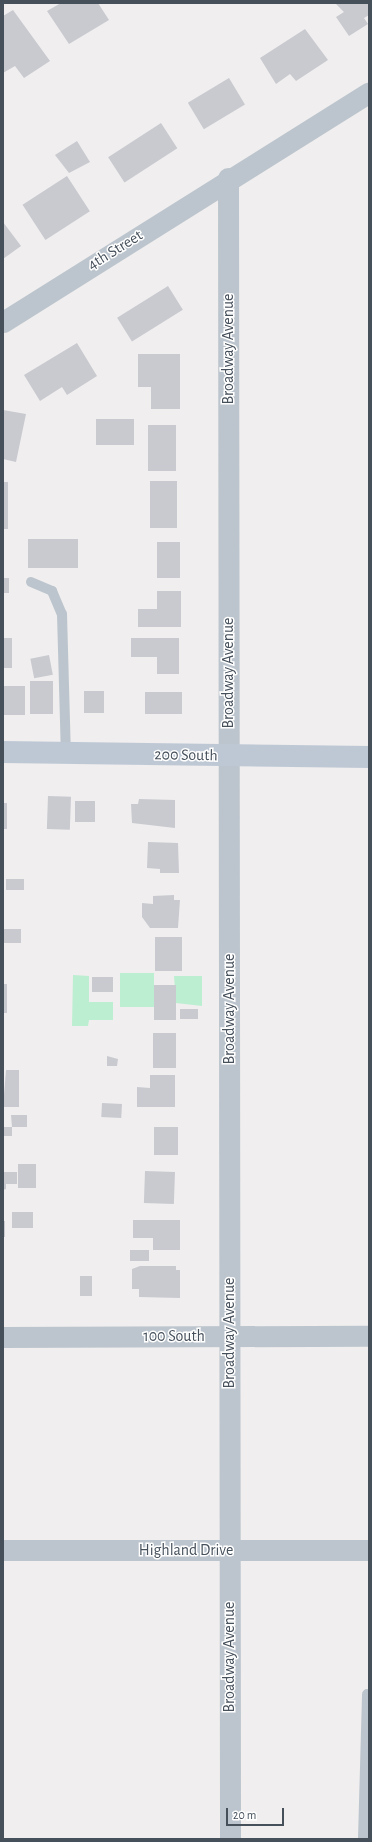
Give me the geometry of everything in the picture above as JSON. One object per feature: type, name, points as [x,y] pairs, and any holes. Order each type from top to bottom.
[{"type":"street","name":"4th Street","points":[[3,322],[228,178],[369,92]]},
{"type":"street","name":"Broadway Avenue","points":[[228,178],[230,1839]]},
{"type":"street","name":"200 South","points":[[3,752],[369,757]]},
{"type":"street","name":"100 South","points":[[3,1337],[369,1336]]},
{"type":"street","name":"Highland Drive","points":[[3,1550],[369,1550]]},
{"type":"lane","points":[[31,582],[52,591],[62,614],[66,753]]},
{"type":"lane","points":[[363,1839],[367,1694]]},
{"type":"green space","points":[[120,973],[154,973],[154,1007],[120,1007]]},
{"type":"green space","points":[[73,975],[89,976],[89,1002],[113,1002],[113,1020],[89,1020],[88,1026],[72,1026]]},
{"type":"green space","points":[[174,976],[202,976],[202,1006],[176,1003]]},
{"type":"building","points":[[61,3],[98,3],[109,20],[69,44],[47,11]]},
{"type":"building","points":[[335,3],[369,3],[369,15],[364,18],[368,24],[349,36],[336,17],[344,12]]},
{"type":"building","points":[[13,10],[50,61],[24,78],[15,66],[3,73],[3,16]]},
{"type":"building","points":[[305,29],[328,60],[296,81],[290,74],[276,84],[260,58]]},
{"type":"building","points":[[229,78],[245,105],[204,129],[188,103]]},
{"type":"building","points":[[161,123],[177,148],[125,182],[108,157]]},
{"type":"building","points":[[77,141],[90,162],[69,173],[55,155]]},
{"type":"building","points":[[67,176],[90,211],[45,240],[23,205]]},
{"type":"building","points":[[3,222],[21,246],[3,259]]},
{"type":"building","points":[[168,286],[183,310],[132,342],[117,318]]},
{"type":"building","points":[[77,343],[97,376],[67,395],[62,387],[40,401],[24,375]]},
{"type":"building","points":[[138,354],[180,354],[180,409],[151,409],[151,387],[138,387]]},
{"type":"building","points":[[3,410],[26,414],[16,462],[3,459]]},
{"type":"building","points":[[96,419],[134,419],[134,445],[96,445]]},
{"type":"building","points":[[148,425],[176,425],[176,471],[148,471]]},
{"type":"building","points":[[150,481],[177,481],[177,528],[150,528]]},
{"type":"building","points":[[3,482],[8,482],[8,529],[3,529]]},
{"type":"building","points":[[28,539],[78,539],[78,568],[28,568]]},
{"type":"building","points":[[157,542],[180,542],[180,578],[157,578]]},
{"type":"building","points":[[3,578],[9,578],[9,593],[3,593]]},
{"type":"building","points":[[157,591],[181,591],[181,627],[138,627],[138,609],[157,609]]},
{"type":"building","points":[[3,638],[12,638],[12,668],[3,668]]},
{"type":"building","points":[[131,638],[179,638],[179,674],[157,674],[157,657],[131,657]]},
{"type":"building","points":[[49,655],[53,675],[34,678],[30,659]]},
{"type":"building","points":[[30,681],[53,681],[53,714],[30,714]]},
{"type":"building","points":[[3,686],[25,686],[25,715],[3,715]]},
{"type":"building","points":[[84,691],[104,691],[104,713],[84,713]]},
{"type":"building","points":[[145,692],[182,692],[182,714],[145,714]]},
{"type":"building","points":[[48,796],[71,797],[70,830],[47,829]]},
{"type":"building","points":[[139,799],[175,800],[175,828],[132,823],[131,804],[138,804]]},
{"type":"building","points":[[75,801],[95,801],[95,822],[75,822]]},
{"type":"building","points":[[3,803],[7,803],[7,829],[3,829]]},
{"type":"building","points":[[148,842],[178,843],[179,873],[160,873],[160,869],[147,868]]},
{"type":"building","points":[[6,879],[24,879],[24,890],[6,890]]},
{"type":"building","points":[[174,895],[174,900],[180,900],[178,928],[150,928],[142,917],[142,903],[153,904],[153,896]]},
{"type":"building","points":[[3,929],[21,929],[21,943],[3,943]]},
{"type":"building","points":[[155,937],[182,937],[182,971],[155,971]]},
{"type":"building","points":[[92,977],[113,977],[113,992],[92,992]]},
{"type":"building","points":[[3,984],[7,984],[7,1013],[3,1013]]},
{"type":"building","points":[[154,985],[176,985],[176,1020],[154,1020]]},
{"type":"building","points":[[180,1009],[198,1009],[198,1019],[180,1019]]},
{"type":"building","points":[[153,1033],[176,1033],[176,1068],[153,1068]]},
{"type":"building","points":[[107,1056],[118,1059],[117,1066],[107,1066]]},
{"type":"building","points":[[6,1070],[19,1070],[19,1107],[3,1107]]},
{"type":"building","points":[[150,1075],[175,1075],[175,1107],[137,1107],[137,1087],[150,1088]]},
{"type":"building","points":[[102,1103],[122,1104],[121,1118],[101,1117]]},
{"type":"building","points":[[11,1115],[27,1115],[27,1127],[12,1127]]},
{"type":"building","points":[[3,1127],[12,1127],[12,1136],[3,1136]]},
{"type":"building","points":[[154,1127],[178,1127],[178,1155],[154,1155]]},
{"type":"building","points":[[18,1164],[36,1164],[36,1188],[18,1188]]},
{"type":"building","points":[[145,1171],[175,1172],[174,1204],[144,1203]]},
{"type":"building","points":[[3,1172],[17,1172],[17,1184],[6,1184],[6,1189],[3,1190]]},
{"type":"building","points":[[12,1212],[33,1212],[33,1228],[12,1228]]},
{"type":"building","points":[[133,1220],[180,1220],[180,1250],[153,1250],[153,1238],[133,1238]]},
{"type":"building","points":[[3,1221],[5,1221],[5,1237],[3,1237]]},
{"type":"building","points":[[130,1250],[149,1250],[149,1261],[130,1261]]},
{"type":"building","points":[[140,1266],[176,1266],[176,1270],[180,1270],[180,1298],[139,1297],[139,1289],[132,1289],[132,1269]]},
{"type":"building","points":[[80,1276],[92,1276],[92,1296],[80,1296]]}]
